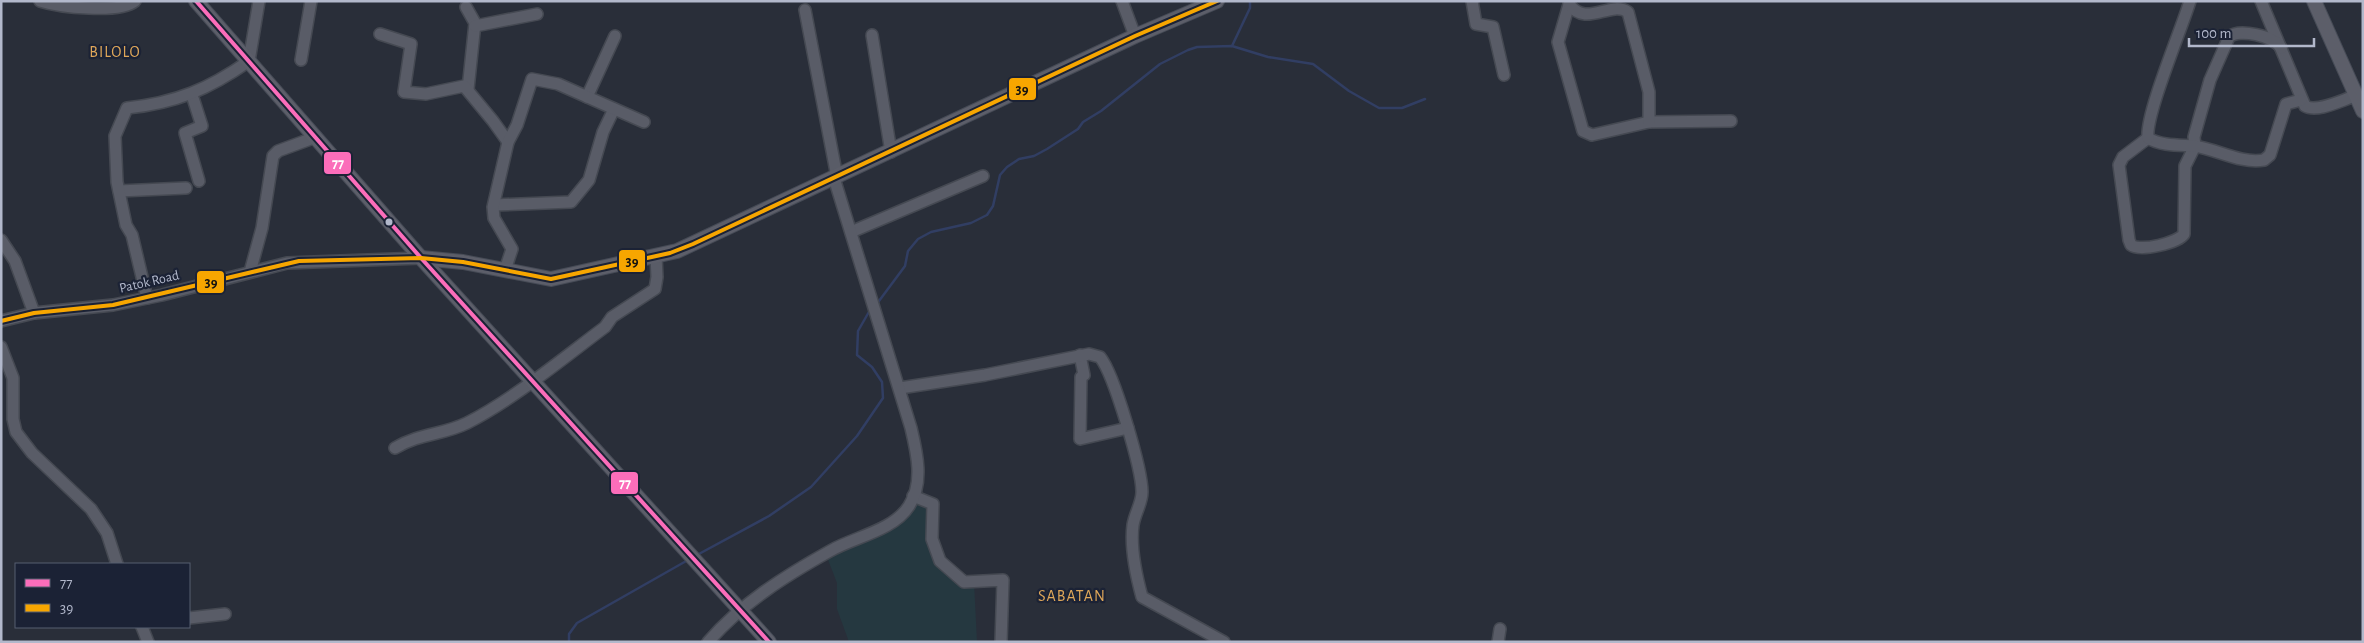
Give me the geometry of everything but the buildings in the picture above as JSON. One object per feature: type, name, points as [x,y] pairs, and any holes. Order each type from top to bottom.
[{"type":"main road","points":[[196,1],[421,258],[534,380],[768,642]]},
{"type":"main road","points":[[421,258],[463,262],[551,279],[684,248],[1135,36],[1216,1]]},
{"type":"main road","points":[[2314,1],[2363,111]]},
{"type":"street","points":[[40,1],[77,8],[116,7],[135,1]]},
{"type":"street","points":[[147,298],[119,191],[115,136],[127,108],[156,104],[192,95],[205,89],[249,60],[259,1]]},
{"type":"street","points":[[301,60],[311,1]]},
{"type":"street","points":[[1122,1],[1135,36]]},
{"type":"street","points":[[1472,1],[1476,24],[1493,27],[1504,75]]},
{"type":"street","points":[[2148,138],[2148,127],[2190,1]]},
{"type":"street","points":[[2261,1],[2301,100],[2307,108],[2355,96]]},
{"type":"street","points":[[1570,3],[1578,14],[1616,7],[1624,8],[1628,12],[1649,92],[1649,122]]},
{"type":"street","points":[[1570,3],[1558,42],[1582,130],[1592,135],[1649,122],[1731,121]]},
{"type":"street","points":[[466,7],[474,19],[475,26],[468,89]]},
{"type":"street","points":[[708,642],[740,609],[827,552],[892,522],[909,507],[918,473],[918,462],[900,388],[836,178],[805,10]]},
{"type":"street","points":[[475,26],[537,14]]},
{"type":"street","points":[[380,34],[411,44],[404,92],[426,94],[459,86],[468,89],[508,142]]},
{"type":"street","points":[[2281,48],[2274,40],[2264,37],[2238,34],[2229,37],[2216,65],[2203,102],[2194,137],[2195,146],[2186,166],[2184,234],[2178,240],[2138,249],[2131,245],[2118,165],[2122,157],[2148,138],[2173,144],[2195,146],[2235,157],[2266,160],[2270,155],[2286,104],[2301,100]]},
{"type":"street","points":[[872,35],[891,152]]},
{"type":"street","points":[[587,97],[615,36]]},
{"type":"street","points":[[505,270],[512,249],[494,218],[494,205],[508,142],[517,125],[533,79],[558,84],[644,122]]},
{"type":"street","points":[[192,95],[202,126],[185,132],[198,181]]},
{"type":"street","points":[[494,205],[571,202],[589,180],[603,132],[614,109]]},
{"type":"street","points":[[250,272],[262,228],[273,156],[278,151],[316,137]]},
{"type":"street","points":[[851,232],[983,176]]},
{"type":"street","points":[[119,191],[186,188]]},
{"type":"street","points":[[1,240],[15,261],[34,314]]},
{"type":"street","points":[[395,448],[423,434],[448,430],[469,422],[534,380],[605,327],[612,317],[653,290],[657,277],[656,256]]},
{"type":"street","name":"Patok Road","points":[[1,321],[34,314],[98,307],[147,298],[250,272],[308,261],[421,258]]},
{"type":"street","points":[[1,347],[13,378],[13,419],[16,432],[32,453],[91,509],[107,533],[117,563]]},
{"type":"street","points":[[900,388],[985,375],[1080,355],[1092,354],[1102,359],[1128,428],[1142,485],[1141,500],[1133,532],[1137,574],[1142,597],[1211,638],[1224,642]]},
{"type":"street","points":[[1080,355],[1084,375],[1081,378],[1080,439],[1128,428]]},
{"type":"street","points":[[913,496],[933,504],[932,539],[940,561],[964,582],[1003,580],[1001,642]]},
{"type":"street","points":[[190,618],[225,614]]},
{"type":"street","points":[[143,628],[148,642]]},
{"type":"street","points":[[1498,642],[1500,630]]},
{"type":"shaded area","points":[[916,499],[932,505],[936,562],[974,582],[977,642],[849,642],[837,609],[837,583],[827,557],[866,538]]},
{"type":"waterway","points":[[1232,46],[1250,8],[1250,1]]},
{"type":"waterway","points":[[876,305],[905,266],[908,251],[918,239],[931,232],[971,223],[987,215],[993,206],[1000,175],[1007,167],[1019,159],[1034,156],[1078,129],[1083,122],[1101,111],[1160,64],[1188,50],[1197,47],[1232,46],[1268,57],[1313,64],[1349,91],[1379,108],[1402,108],[1425,99]]},
{"type":"waterway","points":[[697,555],[769,516],[811,487],[857,436],[883,398],[882,382],[872,367],[857,355],[858,331],[870,310]]},
{"type":"waterway","points":[[569,642],[569,634],[577,623],[688,560]]},
{"type":"transit line","name":"77","points":[[196,1],[421,258],[769,642]]},
{"type":"transit line","name":"39","points":[[1,321],[34,313],[113,305],[299,261],[421,258],[463,262],[551,279],[670,253],[693,244],[1135,36],[1217,1]]},
{"type":"district","name":"BILOLO","points":[[115,51]]},
{"type":"district","name":"SABATAN","points":[[1072,595]]}]
